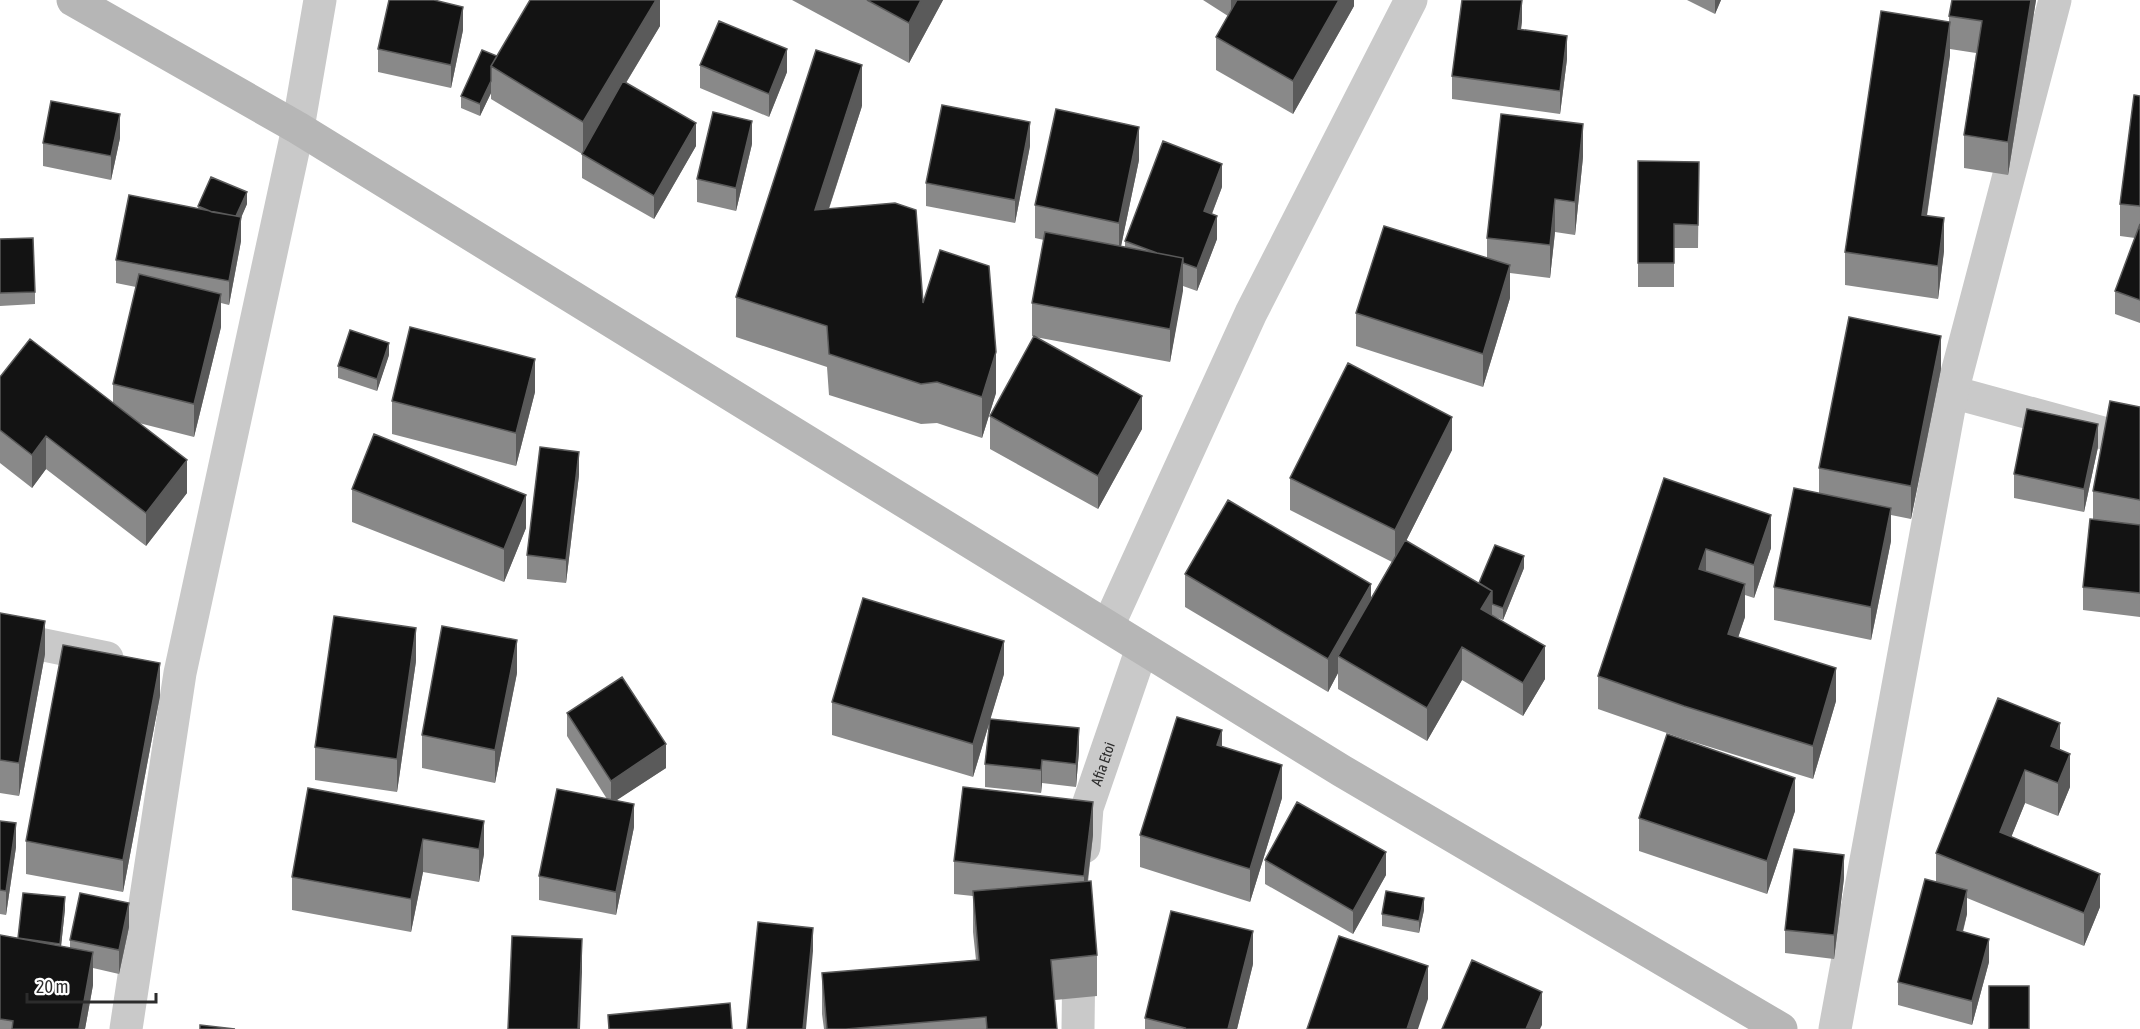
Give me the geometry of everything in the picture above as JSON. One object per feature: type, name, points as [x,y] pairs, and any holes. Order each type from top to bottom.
[{"type":"street","points":[[73,0],[298,128],[1342,771],[1781,1029]]},
{"type":"street","points":[[126,1029],[180,673],[298,128],[320,0]]},
{"type":"street","points":[[1107,626],[1251,313],[1411,0]]},
{"type":"street","points":[[1835,1029],[1952,392],[2055,0]]},
{"type":"street","points":[[1952,392],[2140,443]]},
{"type":"street","points":[[0,636],[180,673]]},
{"type":"street","name":"Afia Etoi","points":[[1081,878],[1087,808],[1142,648]]},
{"type":"street","points":[[1078,1029],[1079,924]]},
{"type":"building","points":[[389,0],[434,0],[463,7],[451,65],[378,49]]},
{"type":"building","points":[[530,0],[656,0],[583,122],[491,66]]},
{"type":"building","points":[[867,0],[921,0],[909,23]]},
{"type":"building","points":[[1237,0],[1339,0],[1293,81],[1216,37]]},
{"type":"building","points":[[1462,0],[1522,0],[1518,29],[1567,36],[1560,91],[1452,76]]},
{"type":"building","points":[[1952,0],[2031,0],[2008,142],[1964,135],[1982,21],[1949,16]]},
{"type":"building","points":[[1881,11],[1950,22],[1922,215],[1944,218],[1938,266],[1845,252]]},
{"type":"building","points":[[719,21],[787,49],[769,94],[700,65]]},
{"type":"building","points":[[482,50],[497,56],[491,66],[491,81],[480,104],[461,96]]},
{"type":"building","points":[[816,50],[862,65],[815,210],[895,203],[916,210],[923,303],[940,250],[989,266],[996,352],[982,397],[937,382],[921,384],[829,354],[827,326],[736,297]]},
{"type":"building","points":[[623,81],[696,123],[654,196],[582,154]]},
{"type":"building","points":[[2134,95],[2140,96],[2140,206],[2120,204]]},
{"type":"building","points":[[51,101],[120,114],[111,156],[43,143]]},
{"type":"building","points":[[942,105],[1030,122],[1015,200],[926,183]]},
{"type":"building","points":[[1056,109],[1139,127],[1119,223],[1035,205]]},
{"type":"building","points":[[713,112],[752,121],[736,188],[697,179]]},
{"type":"building","points":[[1501,114],[1583,124],[1575,202],[1555,199],[1550,245],[1487,238]]},
{"type":"building","points":[[1163,141],[1222,164],[1204,211],[1217,216],[1197,268],[1183,263],[1183,258],[1157,253],[1125,241]]},
{"type":"building","points":[[1638,161],[1699,162],[1698,225],[1674,224],[1674,263],[1638,263]]},
{"type":"building","points":[[211,177],[247,192],[236,216],[212,212],[198,206]]},
{"type":"building","points":[[129,195],[241,217],[229,281],[116,260]]},
{"type":"building","points":[[2140,224],[2140,300],[2115,291]]},
{"type":"building","points":[[1384,226],[1510,265],[1483,354],[1356,313]]},
{"type":"building","points":[[1045,232],[1183,258],[1170,329],[1032,303]]},
{"type":"building","points":[[33,238],[35,292],[0,293],[0,239]]},
{"type":"building","points":[[139,274],[221,294],[194,404],[113,384]]},
{"type":"building","points":[[1849,317],[1941,336],[1911,486],[1819,468]]},
{"type":"building","points":[[410,327],[535,359],[516,433],[392,401]]},
{"type":"building","points":[[350,330],[389,343],[377,379],[338,366]]},
{"type":"building","points":[[1034,336],[1142,396],[1098,476],[990,416]]},
{"type":"building","points":[[30,339],[187,460],[146,513],[46,436],[32,455],[0,430],[0,377]]},
{"type":"building","points":[[1348,363],[1452,417],[1395,530],[1290,478]]},
{"type":"building","points":[[2110,401],[2140,407],[2140,500],[2093,491]]},
{"type":"building","points":[[2027,409],[2098,424],[2084,489],[2014,474]]},
{"type":"building","points":[[374,434],[526,495],[504,549],[352,489]]},
{"type":"building","points":[[540,447],[579,452],[566,560],[527,555]]},
{"type":"building","points":[[1664,478],[1771,515],[1754,565],[1706,549],[1699,569],[1745,584],[1728,634],[1836,668],[1813,746],[1684,706],[1598,676]]},
{"type":"building","points":[[1794,488],[1891,508],[1871,607],[1774,587]]},
{"type":"building","points":[[1228,500],[1371,584],[1328,659],[1185,574]]},
{"type":"building","points":[[2090,519],[2140,525],[2140,593],[2083,587]]},
{"type":"building","points":[[1405,540],[1492,591],[1481,609],[1545,646],[1523,683],[1462,647],[1427,708],[1338,656]]},
{"type":"building","points":[[1495,545],[1524,556],[1503,608],[1492,604],[1492,591],[1479,583]]},
{"type":"building","points":[[863,598],[1004,641],[973,744],[832,702]]},
{"type":"building","points":[[0,613],[45,621],[19,763],[0,760]]},
{"type":"building","points":[[334,616],[416,628],[397,759],[315,747]]},
{"type":"building","points":[[442,626],[517,640],[495,750],[422,735]]},
{"type":"building","points":[[63,645],[160,663],[123,860],[26,841]]},
{"type":"building","points":[[622,677],[666,744],[611,781],[567,713]]},
{"type":"building","points":[[1998,698],[2060,723],[2051,746],[2070,754],[2058,783],[2025,770],[2000,832],[2100,874],[2084,913],[1936,853]]},
{"type":"building","points":[[1177,717],[1222,730],[1217,745],[1282,765],[1250,869],[1140,835]]},
{"type":"building","points":[[990,719],[1079,728],[1076,764],[1042,760],[1041,770],[985,764]]},
{"type":"building","points":[[1667,734],[1795,778],[1767,861],[1639,818]]},
{"type":"building","points":[[963,787],[1093,802],[1084,876],[954,861]]},
{"type":"building","points":[[308,788],[484,821],[479,849],[423,839],[411,899],[292,877]]},
{"type":"building","points":[[557,789],[634,804],[616,892],[539,876]]},
{"type":"building","points":[[1297,802],[1386,852],[1353,911],[1265,860]]},
{"type":"building","points":[[0,821],[16,823],[6,891],[0,890]]},
{"type":"building","points":[[1794,849],[1844,855],[1834,935],[1785,930]]},
{"type":"building","points":[[1925,879],[1967,890],[1957,930],[1989,939],[1972,1001],[1898,982]]},
{"type":"building","points":[[1091,881],[1097,955],[1051,960],[1057,1029],[987,1029],[986,1017],[827,1029],[822,973],[979,960],[973,891]]},
{"type":"building","points":[[1386,891],[1424,898],[1419,921],[1382,914]]},
{"type":"building","points":[[23,893],[65,897],[60,944],[18,938]]},
{"type":"building","points":[[80,893],[129,903],[119,950],[70,940]]},
{"type":"building","points":[[1171,911],[1253,931],[1228,1029],[1184,1029],[1145,1018]]},
{"type":"building","points":[[758,922],[813,928],[803,1029],[747,1029]]},
{"type":"building","points":[[0,935],[93,952],[79,1029],[12,1029],[13,1021],[0,1019]]},
{"type":"building","points":[[512,936],[582,939],[578,1029],[508,1029]]},
{"type":"building","points":[[1339,936],[1428,966],[1407,1029],[1307,1029]]},
{"type":"building","points":[[1472,960],[1542,992],[1526,1029],[1442,1029]]},
{"type":"building","points":[[1989,986],[2029,986],[2029,1029],[1989,1029]]},
{"type":"building","points":[[730,1003],[732,1029],[609,1029],[608,1015]]},
{"type":"building","points":[[200,1025],[235,1029],[200,1029]]}]
